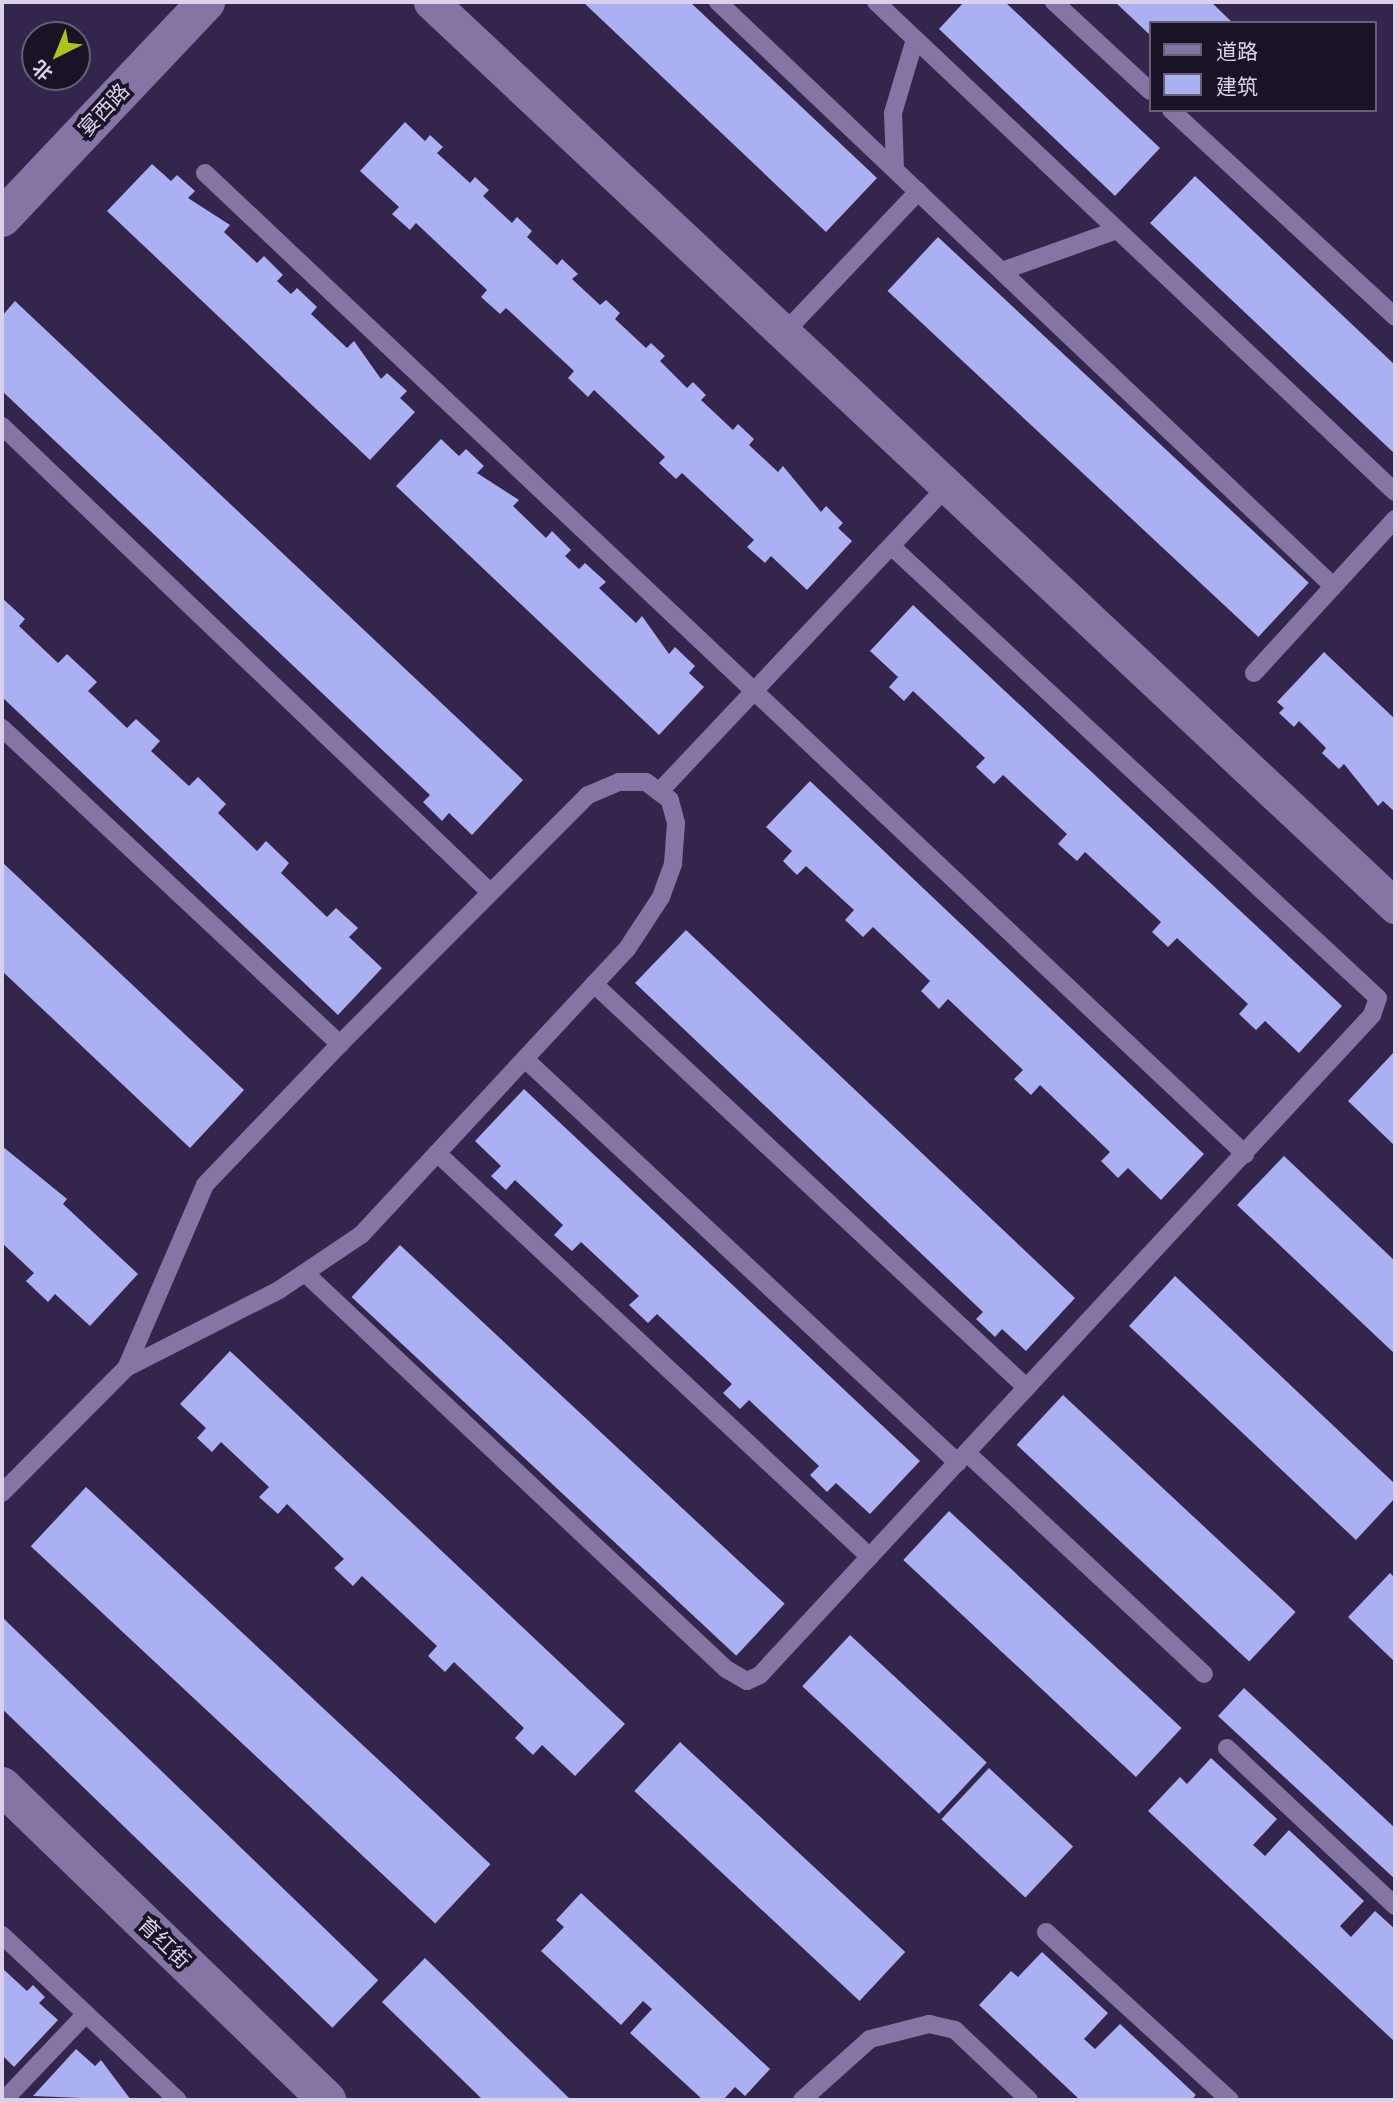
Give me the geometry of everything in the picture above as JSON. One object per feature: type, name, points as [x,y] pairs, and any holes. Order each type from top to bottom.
[{"type":"street","name":"宴西路","points":[[2,218],[206,2]]},
{"type":"street","points":[[431,2],[1395,906]]},
{"type":"street","name":"育红街","points":[[2,1786],[327,2100]]},
{"type":"lane","points":[[718,2],[1333,586]]},
{"type":"lane","points":[[876,2],[1395,492]]},
{"type":"lane","points":[[1054,2],[1148,89]]},
{"type":"lane","points":[[895,169],[893,113],[915,38]]},
{"type":"lane","points":[[1173,112],[1395,317]]},
{"type":"lane","points":[[205,173],[1245,1154]]},
{"type":"lane","points":[[784,333],[918,192]]},
{"type":"lane","points":[[1002,271],[1117,230]]},
{"type":"lane","points":[[2,426],[490,892]]},
{"type":"lane","points":[[659,792],[947,485]]},
{"type":"lane","points":[[1254,673],[1395,519]]},
{"type":"lane","points":[[305,1273],[726,1669],[747,1681],[760,1675],[1372,1015],[1378,998],[891,545]]},
{"type":"lane","points":[[2,728],[340,1044]]},
{"type":"lane","points":[[2,1493],[126,1368],[305,1273],[361,1235],[594,984],[661,897],[673,864],[676,823],[670,800],[646,782],[620,782],[588,795],[340,1044],[205,1185],[126,1368]]},
{"type":"lane","points":[[594,984],[1027,1388]]},
{"type":"lane","points":[[525,1059],[962,1458],[1204,1674]]},
{"type":"lane","points":[[437,1153],[870,1557]]},
{"type":"lane","points":[[1227,1748],[1395,1906]]},
{"type":"lane","points":[[1046,1932],[1230,2100]]},
{"type":"lane","points":[[2,1935],[178,2100]]},
{"type":"lane","points":[[4,2100],[86,2014]]},
{"type":"lane","points":[[802,2100],[870,2039],[929,2024],[955,2030],[1029,2100]]},
{"type":"building","points":[[583,2],[690,2],[877,178],[826,232]]},
{"type":"building","points":[[964,2],[1005,2],[1160,148],[1115,196],[939,29]]},
{"type":"building","points":[[1115,2],[1211,2],[1231,21],[1148,21],[1148,33]]},
{"type":"building","points":[[405,122],[425,141],[430,135],[443,147],[437,153],[470,183],[475,177],[489,190],[483,196],[512,223],[517,217],[532,231],[527,237],[557,265],[562,259],[578,274],[572,279],[600,305],[606,300],[620,313],[615,319],[646,348],[651,343],[665,356],[660,361],[687,388],[693,382],[706,395],[701,400],[733,430],[738,424],[754,439],[749,445],[778,472],[783,466],[821,512],[826,506],[843,523],[838,528],[852,541],[807,590],[771,556],[765,563],[747,547],[754,540],[682,473],[676,479],[659,463],[665,457],[594,390],[588,397],[568,378],[574,371],[506,308],[500,314],[481,297],[487,290],[416,223],[410,230],[392,214],[399,207],[360,171]]},
{"type":"building","points":[[152,164],[171,181],[177,175],[195,191],[188,198],[230,225],[224,232],[257,263],[264,256],[283,275],[277,281],[291,294],[297,288],[317,307],[311,314],[347,348],[354,341],[381,379],[387,373],[407,391],[400,398],[415,412],[370,460],[107,211]]},
{"type":"building","points":[[1195,176],[1395,365],[1395,454],[1150,223]]},
{"type":"building","points":[[938,237],[1309,583],[1258,637],[888,291]]},
{"type":"building","points":[[15,301],[523,780],[472,835],[449,813],[442,821],[423,802],[430,795],[2,391],[2,316]]},
{"type":"building","points":[[441,439],[459,456],[466,449],[484,466],[477,473],[519,500],[513,506],[546,538],[552,531],[571,550],[565,556],[579,569],[585,563],[606,582],[599,588],[636,623],[642,616],[669,654],[675,647],[695,666],[689,673],[704,687],[659,735],[396,486]]},
{"type":"building","points":[[2,598],[25,619],[19,626],[58,663],[67,654],[97,682],[88,691],[127,728],[136,719],[160,741],[151,751],[189,786],[198,777],[226,804],[218,813],[257,851],[266,841],[289,863],[281,873],[327,917],[336,908],[358,928],[349,937],[382,968],[338,1015],[2,697]]},
{"type":"building","points":[[913,605],[1342,1006],[1299,1053],[1265,1021],[1256,1030],[1239,1014],[1248,1004],[1177,938],[1168,947],[1152,932],[1161,922],[1085,852],[1077,861],[1058,844],[1067,834],[1003,775],[994,784],[976,767],[985,758],[913,691],[904,701],[889,687],[898,677],[870,651]]},
{"type":"building","points":[[1324,652],[1395,719],[1395,812],[1383,801],[1378,806],[1344,764],[1339,769],[1322,753],[1326,748],[1299,721],[1294,727],[1279,713],[1284,708],[1277,702]]},
{"type":"building","points":[[810,781],[1204,1154],[1161,1200],[1128,1168],[1118,1178],[1101,1161],[1110,1152],[1040,1085],[1031,1095],[1014,1079],[1023,1070],[948,999],[939,1009],[921,991],[930,981],[873,927],[863,937],[845,920],[854,910],[806,866],[797,875],[783,861],[792,851],[766,827]]},
{"type":"building","points":[[2,862],[244,1090],[190,1148],[2,971]]},
{"type":"building","points":[[686,930],[1075,1298],[1026,1351],[1002,1329],[995,1337],[976,1319],[983,1312],[635,983]]},
{"type":"building","points":[[1395,1051],[1395,1146],[1348,1101]]},
{"type":"building","points":[[524,1089],[920,1461],[870,1514],[836,1483],[827,1492],[810,1475],[819,1466],[749,1400],[740,1409],[723,1393],[732,1384],[657,1314],[648,1323],[629,1305],[639,1296],[581,1242],[572,1251],[554,1235],[563,1225],[515,1180],[506,1190],[491,1176],[501,1166],[475,1141]]},
{"type":"building","points":[[2,1146],[67,1199],[63,1204],[138,1274],[90,1326],[55,1294],[48,1302],[26,1281],[34,1273],[2,1243]]},
{"type":"building","points":[[1284,1156],[1395,1261],[1395,1354],[1237,1205]]},
{"type":"building","points":[[400,1245],[785,1604],[736,1656],[352,1297]]},
{"type":"building","points":[[1175,1276],[1395,1484],[1395,1498],[1356,1540],[1129,1326]]},
{"type":"building","points":[[230,1351],[625,1724],[575,1776],[542,1745],[533,1755],[515,1738],[524,1728],[454,1662],[445,1672],[428,1656],[437,1646],[362,1576],[353,1586],[334,1568],[344,1559],[287,1504],[278,1514],[259,1497],[269,1487],[221,1442],[212,1452],[197,1438],[206,1428],[180,1404]]},
{"type":"building","points":[[1063,1395],[1296,1612],[1249,1662],[1017,1445]]},
{"type":"building","points":[[86,1487],[490,1864],[435,1923],[31,1546]]},
{"type":"building","points":[[949,1511],[1182,1728],[1136,1777],[903,1560]]},
{"type":"building","points":[[1390,1573],[1395,1578],[1395,1662],[1348,1617]]},
{"type":"building","points":[[2,1617],[378,1980],[332,2028],[2,1709]]},
{"type":"building","points":[[850,1635],[987,1763],[939,1814],[802,1686]]},
{"type":"building","points":[[1244,1688],[1395,1828],[1395,1879],[1218,1716]]},
{"type":"building","points":[[680,1742],[905,1952],[860,2001],[634,1791]]},
{"type":"building","points":[[1211,1758],[1277,1819],[1253,1845],[1265,1856],[1289,1830],[1364,1901],[1340,1926],[1351,1937],[1375,1911],[1395,1929],[1395,2042],[1148,1811],[1180,1777],[1187,1784]]},
{"type":"building","points":[[989,1768],[1073,1846],[1025,1898],[941,1819]]},
{"type":"building","points":[[581,1893],[770,2069],[745,2096],[735,2087],[723,2100],[703,2100],[630,2033],[652,2009],[643,2001],[621,2025],[541,1951],[564,1927],[556,1920]]},
{"type":"building","points":[[1042,1952],[1108,2013],[1084,2039],[1095,2049],[1120,2024],[1196,2095],[1191,2100],[1080,2100],[979,2005],[1011,1971],[1018,1977]]},
{"type":"building","points":[[425,1958],[571,2100],[483,2100],[382,2002]]},
{"type":"building","points":[[2,1968],[27,1991],[33,1985],[45,1997],[39,2003],[58,2020],[14,2067],[2,2055]]},
{"type":"building","points":[[76,2049],[95,2066],[101,2060],[131,2100],[33,2096]]}]
